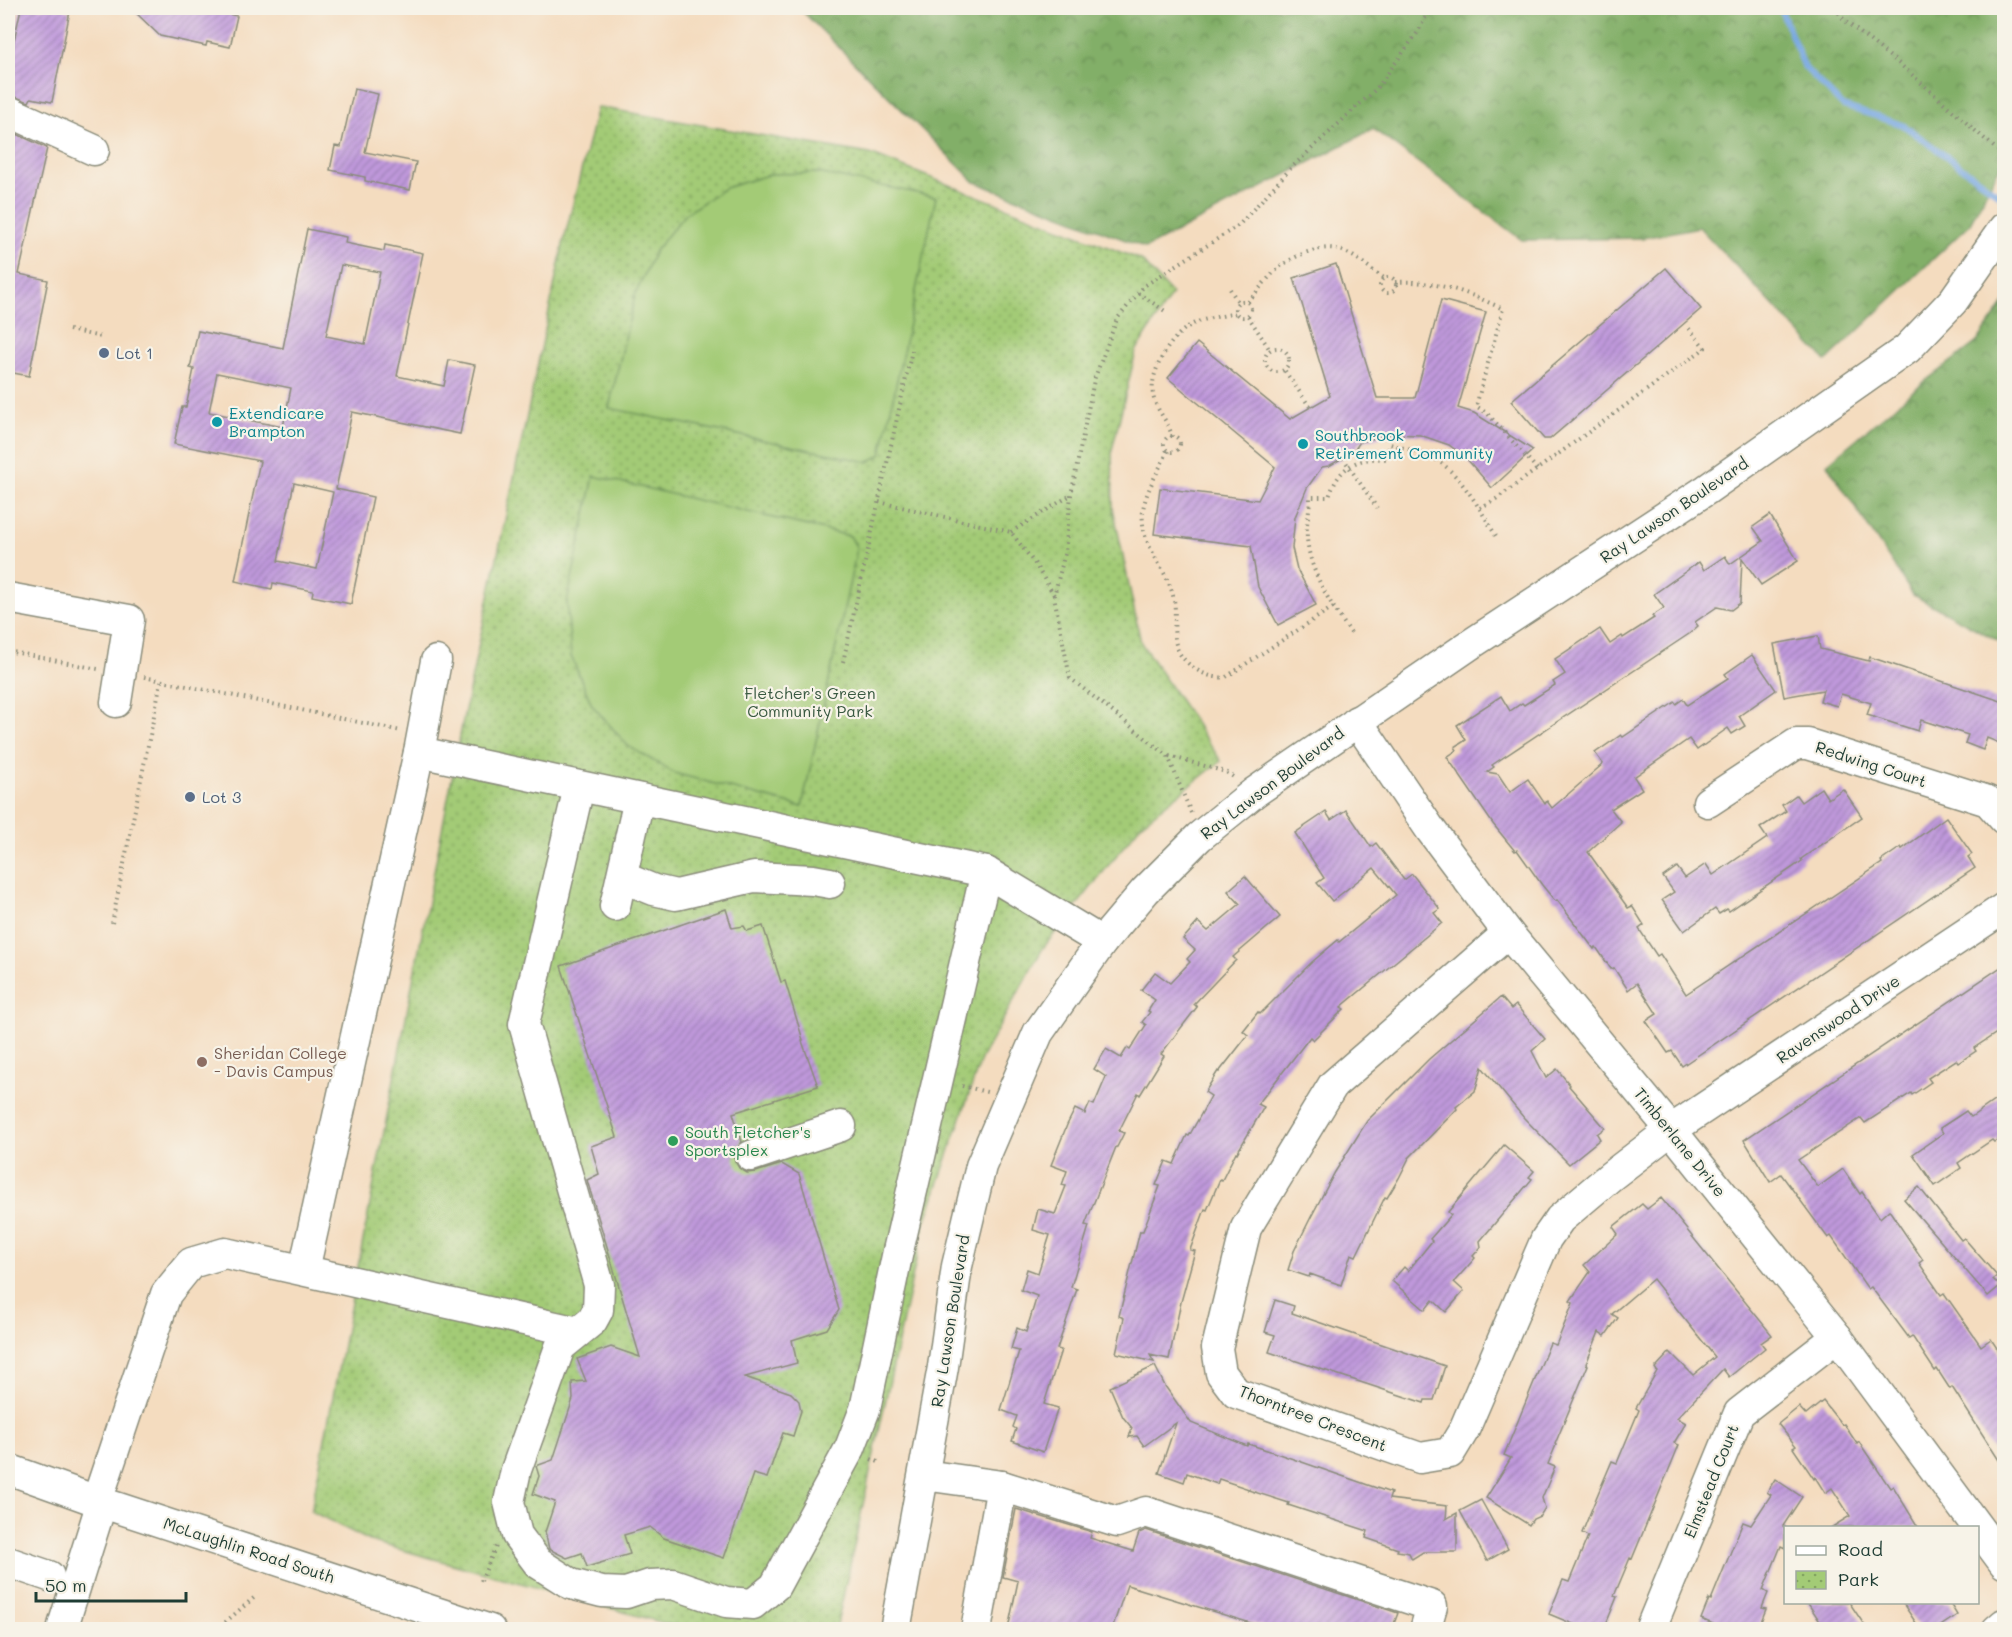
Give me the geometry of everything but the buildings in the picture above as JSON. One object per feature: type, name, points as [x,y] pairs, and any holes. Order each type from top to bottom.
[{"type":"street","points":[[8,111],[94,150]]},
{"type":"street","name":"Ray Lawson Boulevard","points":[[895,1629],[943,1367],[957,1266],[981,1166],[1038,1033],[1102,942],[1145,891],[1199,837],[1255,792],[1471,644],[1707,490],[1907,349],[1953,301],[1999,236]]},
{"type":"street","points":[[8,598],[129,620],[116,702]]},
{"type":"street","points":[[304,1270],[413,742],[436,661]]},
{"type":"street","name":"Timberlane Drive","points":[[1357,721],[1431,829],[1508,933],[1671,1130],[1837,1337],[1977,1526]]},
{"type":"street","points":[[413,742],[579,787],[986,872],[1102,942]]},
{"type":"street","name":"Redwing Court","points":[[1708,802],[1796,744],[1808,744],[1988,801],[2004,819]]},
{"type":"street","points":[[579,787],[524,1024],[599,1285],[598,1310],[592,1321],[560,1347],[516,1470],[509,1502],[517,1535],[538,1563],[571,1584],[602,1592],[626,1593],[650,1585],[673,1584],[726,1602],[753,1604],[775,1586],[850,1448],[865,1409],[898,1251],[986,872]]},
{"type":"street","points":[[615,906],[639,799]]},
{"type":"street","points":[[622,877],[654,890],[676,895],[754,877],[830,883]]},
{"type":"street","name":"Ravenswood Drive","points":[[1671,1130],[2004,908]]},
{"type":"street","name":"Thorntree Crescent","points":[[1508,933],[1333,1085],[1246,1228],[1217,1348],[1221,1373],[1236,1393],[1420,1458],[1450,1453],[1464,1430],[1546,1239],[1560,1219],[1671,1130]]},
{"type":"street","points":[[750,1156],[841,1126]]},
{"type":"street","points":[[64,1628],[99,1502],[166,1294],[191,1263],[225,1253],[578,1332]]},
{"type":"street","name":"Elmstead Court","points":[[1650,1629],[1739,1413],[1837,1337]]},
{"type":"street","name":"McLaughlin Road South","points":[[8,1469],[99,1502],[490,1629]]},
{"type":"street","points":[[924,1475],[1002,1486],[1117,1522],[1146,1512],[1432,1606],[1425,1629]]},
{"type":"street","points":[[976,1629],[1002,1486]]},
{"type":"street","name":"Timberlane Drive","points":[[1979,1529],[2004,1563]]},
{"type":"street","points":[[8,1562],[49,1576]]},
{"type":"street","points":[[1997,1629],[2004,1624]]},
{"type":"path","points":[[1054,596],[1065,552],[1071,495],[1094,380],[1117,319],[1144,286],[1181,260],[1239,225],[1291,168],[1377,88],[1418,32],[1430,8]]},
{"type":"path","points":[[1835,8],[1845,21],[1902,66],[2004,156]]},
{"type":"path","points":[[1248,302],[1280,265],[1293,257],[1320,249],[1333,248],[1346,252],[1384,278],[1391,278],[1395,282],[1431,283],[1452,288],[1503,309],[1476,406],[1488,414],[1538,470]]},
{"type":"path","points":[[1384,278],[1380,286],[1385,293],[1395,290],[1395,282]]},
{"type":"path","points":[[1230,289],[1238,302]]},
{"type":"path","points":[[1138,292],[1165,311]]},
{"type":"path","points":[[1236,313],[1234,309],[1238,302],[1244,300],[1248,302]]},
{"type":"path","points":[[1248,302],[1251,309],[1248,316]]},
{"type":"path","points":[[1168,451],[1175,452],[1179,441],[1172,437],[1170,428],[1153,396],[1152,382],[1155,369],[1185,328],[1202,320],[1236,313],[1243,317],[1248,316]]},
{"type":"path","points":[[1248,316],[1270,350]]},
{"type":"path","points":[[1480,508],[1538,470],[1705,348],[1687,326]]},
{"type":"path","points":[[69,330],[101,337]]},
{"type":"path","points":[[843,662],[913,346]]},
{"type":"path","points":[[1278,348],[1286,351],[1290,359],[1285,370],[1277,373],[1269,369],[1265,361],[1270,350],[1278,348]]},
{"type":"path","points":[[1285,370],[1310,407]]},
{"type":"path","points":[[1168,451],[1164,444],[1167,438],[1172,437]]},
{"type":"path","points":[[1351,633],[1333,607],[1313,569],[1307,527],[1310,497],[1329,497],[1334,482],[1343,470],[1356,462],[1371,458],[1386,459],[1390,444],[1433,457],[1459,480],[1480,508],[1496,536]]},
{"type":"path","points":[[1168,451],[1148,492],[1143,510],[1143,529],[1148,547],[1167,581],[1174,600],[1177,648],[1184,660],[1210,677],[1226,677],[1333,607]]},
{"type":"path","points":[[1343,458],[1377,508]]},
{"type":"path","points":[[1011,532],[1071,495]]},
{"type":"path","points":[[879,502],[1011,532],[1054,596],[1070,678],[1168,756],[1226,772],[1255,792]]},
{"type":"path","points":[[8,651],[161,681],[413,742]]},
{"type":"path","points":[[112,923],[161,681]]},
{"type":"path","points":[[1168,756],[1199,837]]},
{"type":"path","points":[[938,1081],[1009,1097]]},
{"type":"path","points":[[481,1581],[499,1539],[517,1535]]},
{"type":"path","points":[[216,1629],[256,1596]]},
{"type":"green space","points":[[799,8],[2004,8],[2004,159],[1969,225],[1826,361],[1699,227],[1643,238],[1522,240],[1373,129],[1146,248],[975,182]]},
{"type":"green space","name":"Fletcher's Green Community Park","points":[[597,107],[870,154],[1141,260],[1172,294],[1136,351],[1112,450],[1113,508],[1141,643],[1221,761],[1142,823],[1043,948],[981,1059],[923,1228],[836,1629],[685,1629],[370,1541],[311,1511],[465,710],[564,240]]},
{"type":"green space","points":[[818,173],[936,197],[881,455],[868,462],[609,408],[635,295],[655,251],[685,214],[725,188],[771,174]]},
{"type":"green space","points":[[2004,303],[2004,644],[1913,595],[1827,464],[1920,385],[1977,342]]},
{"type":"green space","points":[[594,476],[850,536],[857,548],[802,807],[674,773],[628,746],[592,705],[571,656],[567,602]]},
{"type":"waterway","points":[[1780,8],[1805,68],[1843,106],[1903,125],[2004,198]]},
{"type":"place","name":"Lot 1","points":[[104,353]]},
{"type":"place","name":"Extendicare Brampton","points":[[217,422]]},
{"type":"place","name":"Southbrook Retirement Community","points":[[1303,444]]},
{"type":"place","name":"Lot 3","points":[[190,797]]},
{"type":"place","name":"Sheridan College - Davis Campus","points":[[202,1062]]},
{"type":"place","name":"South Fletcher's Sportsplex","points":[[673,1141]]}]
